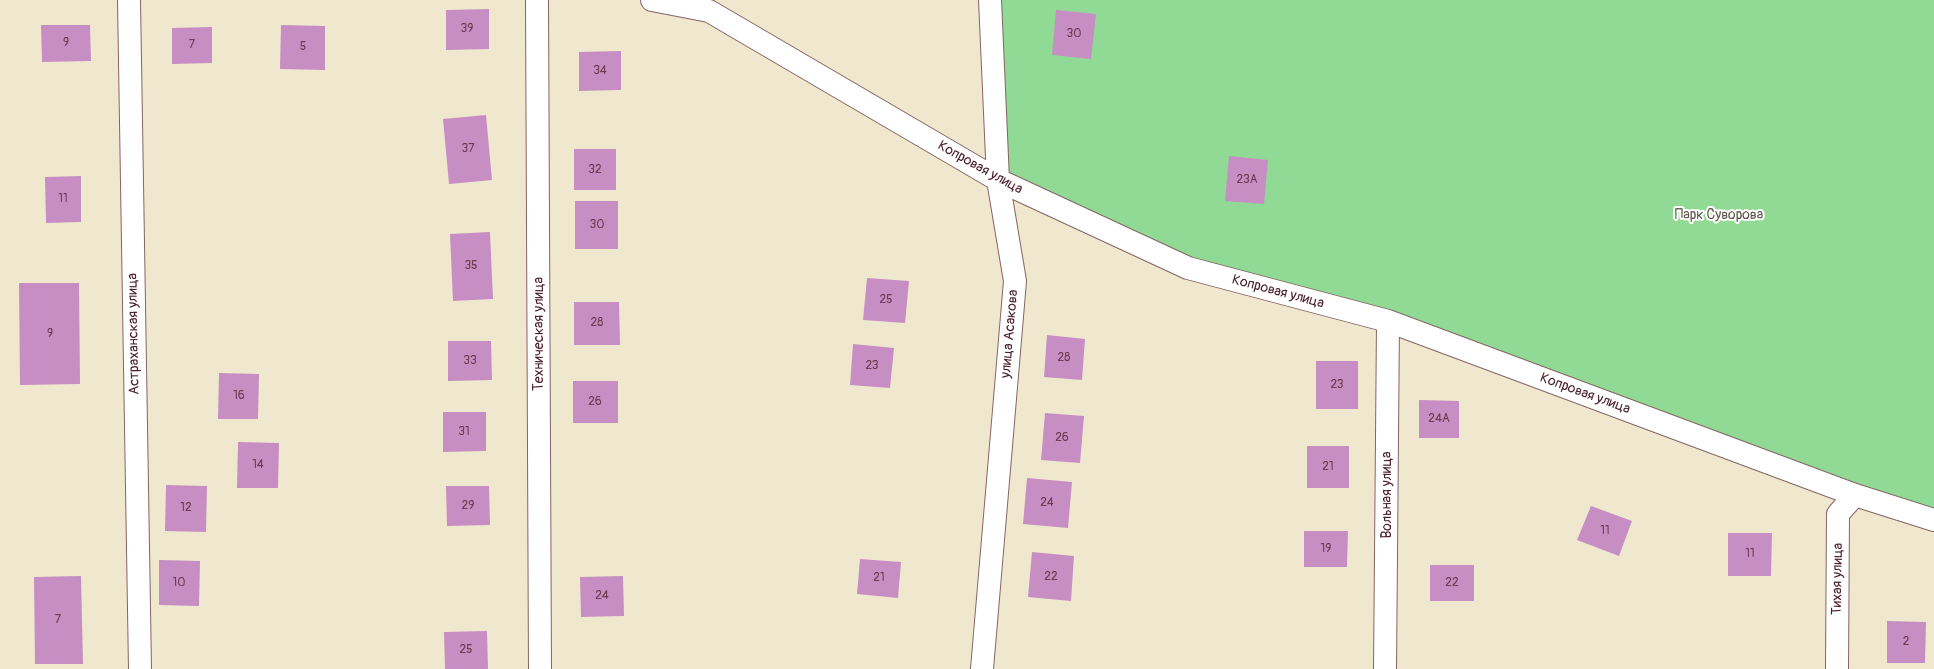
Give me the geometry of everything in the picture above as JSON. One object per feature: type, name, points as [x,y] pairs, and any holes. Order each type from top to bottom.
[{"type":"street","name":"Астраханская улица","points":[[129,0],[140,669]]},
{"type":"street","name":"Техническая улица","points":[[537,0],[540,669]]},
{"type":"street","name":"Копровая улица","points":[[652,0],[709,11],[998,180],[1188,268],[1388,321],[1855,495],[1934,520]]},
{"type":"street","name":"улица Асакова","points":[[982,669],[1015,281],[998,180],[990,0]]},
{"type":"street","name":"Вольная улица","points":[[1385,669],[1388,321]]},
{"type":"street","name":"Тихая улица","points":[[1837,669],[1838,514],[1855,495]]},
{"type":"green space","name":"Парк Суворова","points":[[990,0],[1934,0],[1934,520],[1388,321],[1188,268],[998,180]]},
{"type":"building","points":[[489,9],[489,49],[446,50],[446,10]]},
{"type":"building","points":[[1056,10],[1096,14],[1091,59],[1052,55]]},
{"type":"building","points":[[41,25],[90,25],[91,61],[42,62]]},
{"type":"building","points":[[281,25],[325,26],[325,70],[280,69]]},
{"type":"building","points":[[212,27],[212,63],[172,64],[172,28]]},
{"type":"building","points":[[621,51],[621,90],[579,91],[579,52]]},
{"type":"building","points":[[486,115],[492,180],[449,184],[443,119]]},
{"type":"building","points":[[574,149],[616,149],[616,190],[574,190]]},
{"type":"building","points":[[1229,156],[1268,160],[1264,204],[1225,201]]},
{"type":"building","points":[[81,176],[81,222],[46,223],[45,177]]},
{"type":"building","points":[[575,201],[618,201],[618,249],[575,249]]},
{"type":"building","points":[[490,232],[493,299],[453,301],[450,234]]},
{"type":"building","points":[[867,278],[909,281],[905,323],[863,320]]},
{"type":"building","points":[[19,283],[79,283],[80,384],[20,385]]},
{"type":"building","points":[[574,302],[619,302],[620,345],[574,345]]},
{"type":"building","points":[[1047,335],[1085,339],[1082,380],[1044,377]]},
{"type":"building","points":[[448,341],[491,341],[492,380],[448,381]]},
{"type":"building","points":[[853,344],[894,348],[890,388],[850,385]]},
{"type":"building","points":[[1316,361],[1358,361],[1358,409],[1316,409]]},
{"type":"building","points":[[219,373],[259,374],[258,419],[218,419]]},
{"type":"building","points":[[573,381],[618,381],[618,423],[573,423]]},
{"type":"building","points":[[1419,400],[1459,401],[1459,438],[1419,438]]},
{"type":"building","points":[[443,412],[486,412],[486,451],[443,452]]},
{"type":"building","points":[[1045,413],[1084,416],[1080,463],[1041,460]]},
{"type":"building","points":[[238,442],[279,443],[278,488],[237,488]]},
{"type":"building","points":[[1307,446],[1349,446],[1349,488],[1307,488]]},
{"type":"building","points":[[1027,478],[1072,482],[1068,528],[1023,524]]},
{"type":"building","points":[[166,485],[207,486],[206,532],[165,531]]},
{"type":"building","points":[[446,486],[489,486],[490,525],[447,526]]},
{"type":"building","points":[[1591,506],[1632,521],[1619,556],[1577,540]]},
{"type":"building","points":[[1304,531],[1348,531],[1347,567],[1304,567]]},
{"type":"building","points":[[1728,533],[1772,533],[1771,576],[1728,576]]},
{"type":"building","points":[[1032,552],[1074,556],[1071,601],[1028,597]]},
{"type":"building","points":[[860,559],[901,562],[898,598],[857,594]]},
{"type":"building","points":[[159,560],[200,561],[199,606],[159,605]]},
{"type":"building","points":[[1430,565],[1474,565],[1474,601],[1430,601]]},
{"type":"building","points":[[81,576],[83,664],[35,664],[34,577]]},
{"type":"building","points":[[623,576],[624,616],[581,617],[580,577]]},
{"type":"building","points":[[1887,621],[1926,622],[1925,663],[1887,663]]},
{"type":"building","points":[[487,631],[488,669],[445,669],[444,632]]}]
